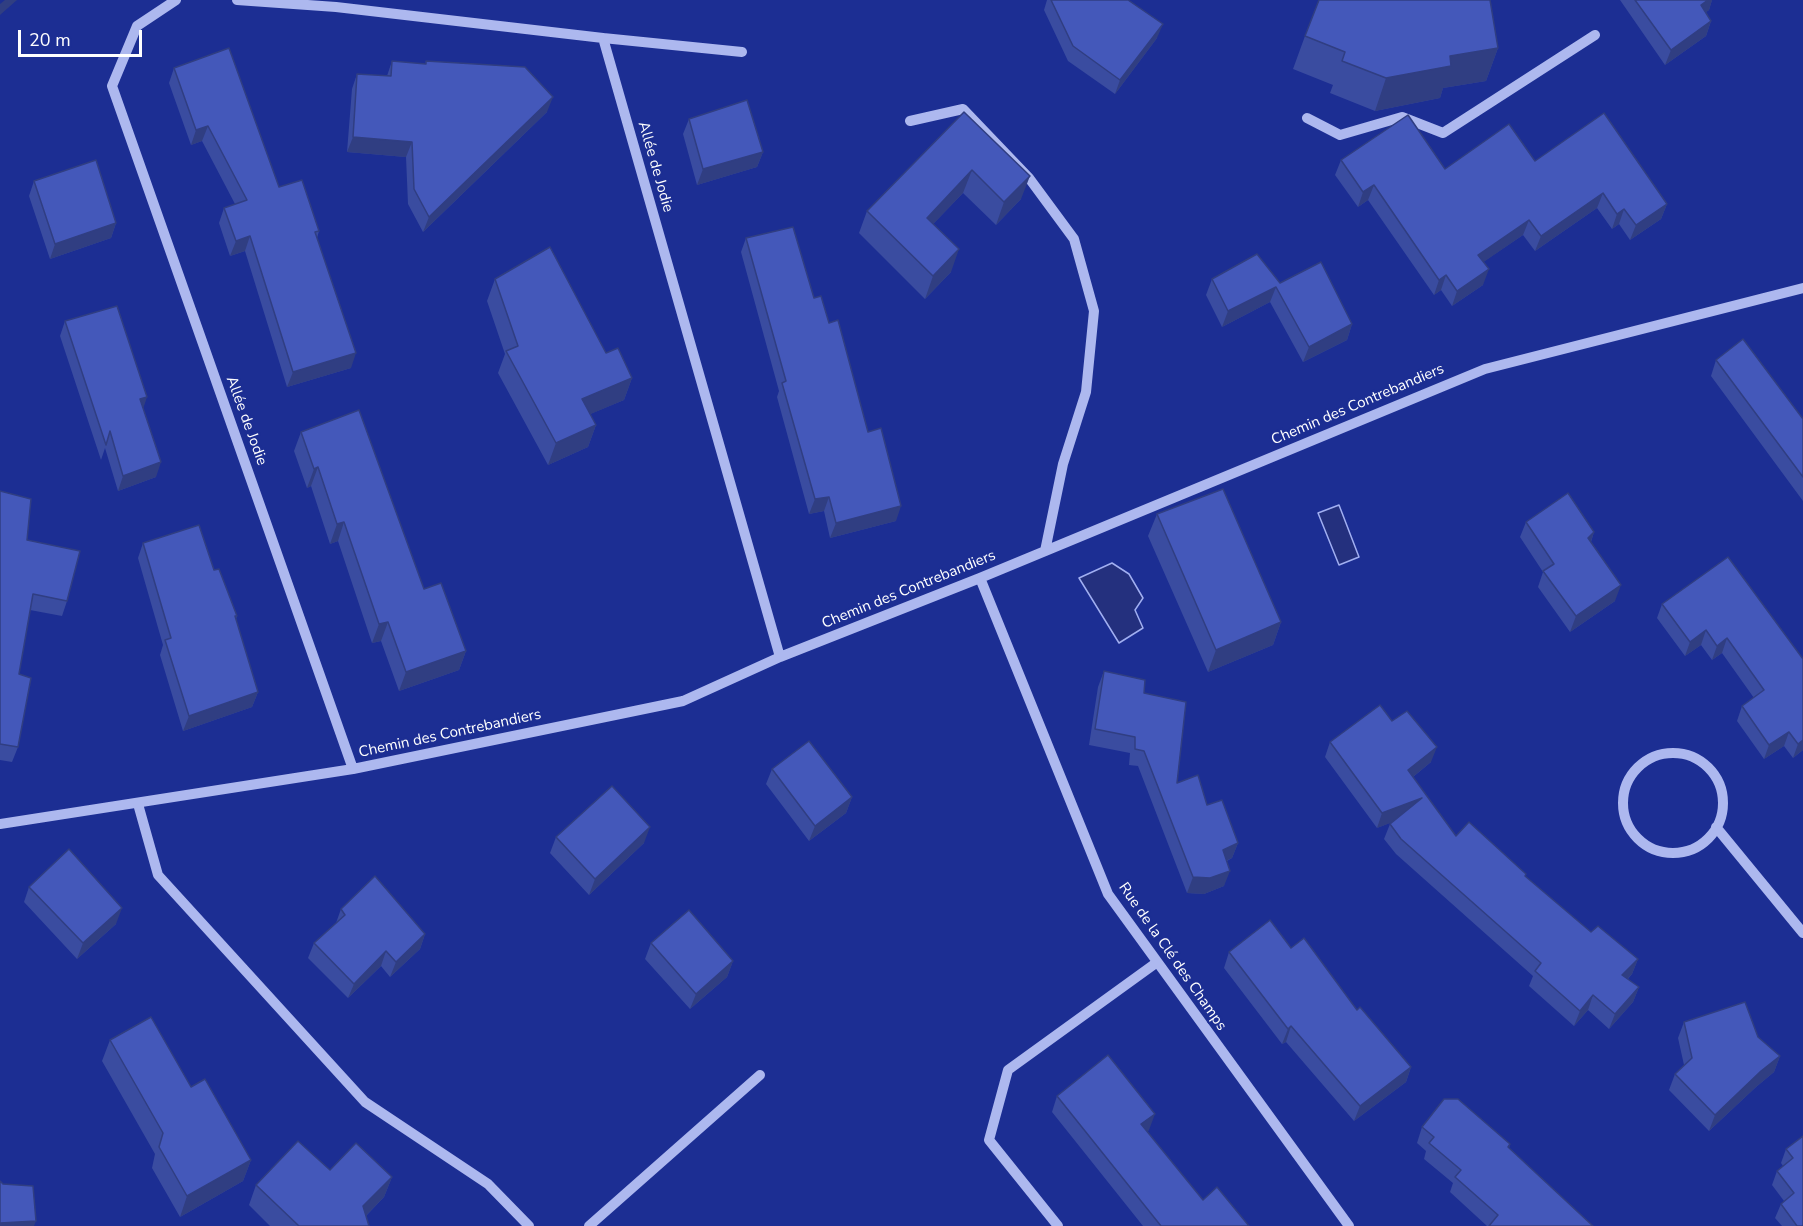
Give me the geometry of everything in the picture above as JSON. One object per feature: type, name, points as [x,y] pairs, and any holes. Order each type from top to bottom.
[{"type":"street","name":"Allée de Jodie","points":[[176,0],[137,26],[112,86],[353,769]]},
{"type":"street","points":[[237,0],[336,7],[742,52]]},
{"type":"street","points":[[1307,118],[1340,135],[1402,117],[1443,133],[1595,35]]},
{"type":"street","name":"Allée de Jodie","points":[[603,38],[780,657]]},
{"type":"street","points":[[910,121],[963,109],[1029,178],[1074,239],[1094,311],[1086,392],[1063,464],[1045,551]]},
{"type":"street","name":"Chemin des Contrebandiers","points":[[0,824],[353,769],[683,701],[780,657],[980,578],[1485,369],[1803,288]]},
{"type":"street","name":"Rue de la Clé des Champs","points":[[980,578],[1108,894],[1349,1226]]},
{"type":"street","points":[[1676,752],[1687,754],[1702,762],[1719,782],[1724,805],[1716,827],[1705,843],[1692,850],[1675,854],[1659,851],[1643,843],[1633,834],[1625,819],[1622,800],[1628,781],[1647,759],[1676,752]]},
{"type":"street","points":[[138,804],[158,875],[365,1102],[488,1184],[529,1226]]},
{"type":"street","points":[[1716,827],[1803,933]]},
{"type":"street","points":[[1058,1226],[989,1140],[1008,1070],[1156,963]]},
{"type":"street","points":[[589,1226],[760,1075]]},
{"type":"shaded area","points":[[1339,505],[1359,557],[1339,565],[1318,513]]},
{"type":"shaded area","points":[[1112,563],[1129,574],[1143,598],[1135,610],[1143,628],[1119,643],[1079,578]]},
{"type":"building","points":[[1051,0],[1128,0],[1163,24],[1120,80],[1073,46]]},
{"type":"building","points":[[1319,0],[1490,0],[1498,48],[1450,56],[1451,66],[1386,78],[1342,61],[1345,52],[1305,36]]},
{"type":"building","points":[[1635,0],[1708,0],[1701,5],[1711,21],[1671,50]]},
{"type":"building","points":[[229,48],[279,187],[302,180],[319,231],[315,232],[356,353],[293,372],[250,236],[236,241],[224,208],[247,200],[208,126],[196,130],[174,68]]},
{"type":"building","points":[[392,61],[525,67],[553,97],[429,217],[414,189],[412,142],[353,137],[357,74],[391,76]]},
{"type":"building","points":[[747,100],[763,152],[703,169],[689,119]]},
{"type":"building","points":[[964,112],[1030,176],[1004,202],[972,170],[927,218],[959,249],[933,276],[867,211]]},
{"type":"building","points":[[1604,113],[1667,204],[1636,225],[1624,209],[1617,214],[1603,193],[1541,236],[1529,220],[1478,255],[1489,269],[1457,291],[1446,275],[1439,280],[1374,185],[1363,192],[1341,160],[1408,115],[1445,169],[1509,124],[1535,161]]},
{"type":"building","points":[[96,160],[116,223],[55,244],[34,181]]},
{"type":"building","points":[[793,227],[814,298],[821,296],[829,323],[838,320],[868,432],[881,428],[901,506],[836,523],[829,497],[815,499],[782,383],[786,381],[746,238]]},
{"type":"building","points":[[550,247],[606,353],[618,348],[632,378],[582,399],[596,425],[556,443],[506,351],[518,346],[495,279]]},
{"type":"building","points":[[1257,254],[1280,283],[1321,262],[1352,324],[1309,347],[1276,287],[1228,311],[1212,279]]},
{"type":"building","points":[[117,306],[147,397],[140,399],[161,462],[123,476],[110,431],[106,445],[65,321]]},
{"type":"building","points":[[1743,339],[1803,419],[1803,477],[1716,360]]},
{"type":"building","points":[[359,410],[424,589],[441,583],[466,651],[406,672],[388,622],[379,624],[344,522],[337,524],[318,467],[314,469],[301,432]]},
{"type":"building","points":[[1223,489],[1281,622],[1216,650],[1157,514]]},
{"type":"building","points":[[0,491],[31,499],[27,540],[80,551],[67,601],[33,594],[19,674],[31,678],[18,747],[0,744]]},
{"type":"building","points":[[1568,493],[1594,532],[1588,538],[1621,585],[1576,616],[1543,571],[1554,564],[1526,522]]},
{"type":"building","points":[[199,525],[214,570],[219,569],[237,616],[235,616],[258,692],[189,716],[165,640],[171,638],[143,543]]},
{"type":"building","points":[[1728,557],[1803,659],[1803,740],[1798,744],[1789,732],[1769,745],[1742,706],[1764,690],[1727,638],[1717,646],[1706,630],[1690,642],[1662,604]]},
{"type":"building","points":[[1104,671],[1145,680],[1144,693],[1186,702],[1177,783],[1198,775],[1207,805],[1222,800],[1238,843],[1223,850],[1230,871],[1210,878],[1193,877],[1144,751],[1135,749],[1135,737],[1095,729]]},
{"type":"building","points":[[1380,705],[1392,721],[1407,711],[1437,747],[1408,770],[1456,836],[1469,822],[1526,874],[1525,876],[1591,932],[1598,926],[1638,959],[1622,975],[1639,987],[1615,1014],[1593,995],[1580,1011],[1535,971],[1541,963],[1401,839],[1390,824],[1422,798],[1382,813],[1330,742]]},
{"type":"building","points":[[809,741],[852,797],[815,826],[772,769]]},
{"type":"building","points":[[612,786],[650,827],[595,879],[556,837]]},
{"type":"building","points":[[69,849],[122,908],[83,943],[29,887]]},
{"type":"building","points":[[375,876],[425,934],[396,962],[386,951],[354,984],[314,943],[345,915],[341,909]]},
{"type":"building","points":[[689,910],[733,961],[696,994],[651,943]]},
{"type":"building","points":[[1270,920],[1291,948],[1304,938],[1357,1010],[1360,1007],[1411,1067],[1360,1106],[1291,1026],[1288,1029],[1229,952]]},
{"type":"building","points":[[1745,1002],[1758,1037],[1780,1056],[1715,1115],[1675,1074],[1692,1058],[1684,1022]]},
{"type":"building","points":[[151,1017],[191,1087],[205,1079],[251,1160],[187,1196],[159,1147],[163,1133],[110,1040]]},
{"type":"building","points":[[1108,1055],[1155,1114],[1141,1124],[1203,1200],[1217,1187],[1249,1226],[1161,1226],[1057,1096]]},
{"type":"building","points":[[1444,1099],[1458,1099],[1510,1144],[1508,1147],[1593,1226],[1489,1226],[1498,1215],[1455,1177],[1461,1170],[1429,1143],[1434,1137],[1422,1127]]},
{"type":"building","points":[[1803,1136],[1803,1226],[1797,1226],[1781,1204],[1794,1193],[1777,1171],[1793,1158],[1786,1149]]},
{"type":"building","points":[[298,1141],[330,1170],[356,1143],[392,1177],[363,1206],[369,1226],[299,1226],[256,1185]]},
{"type":"building","points":[[0,1181],[3,1184],[33,1186],[36,1221],[0,1223]]}]
